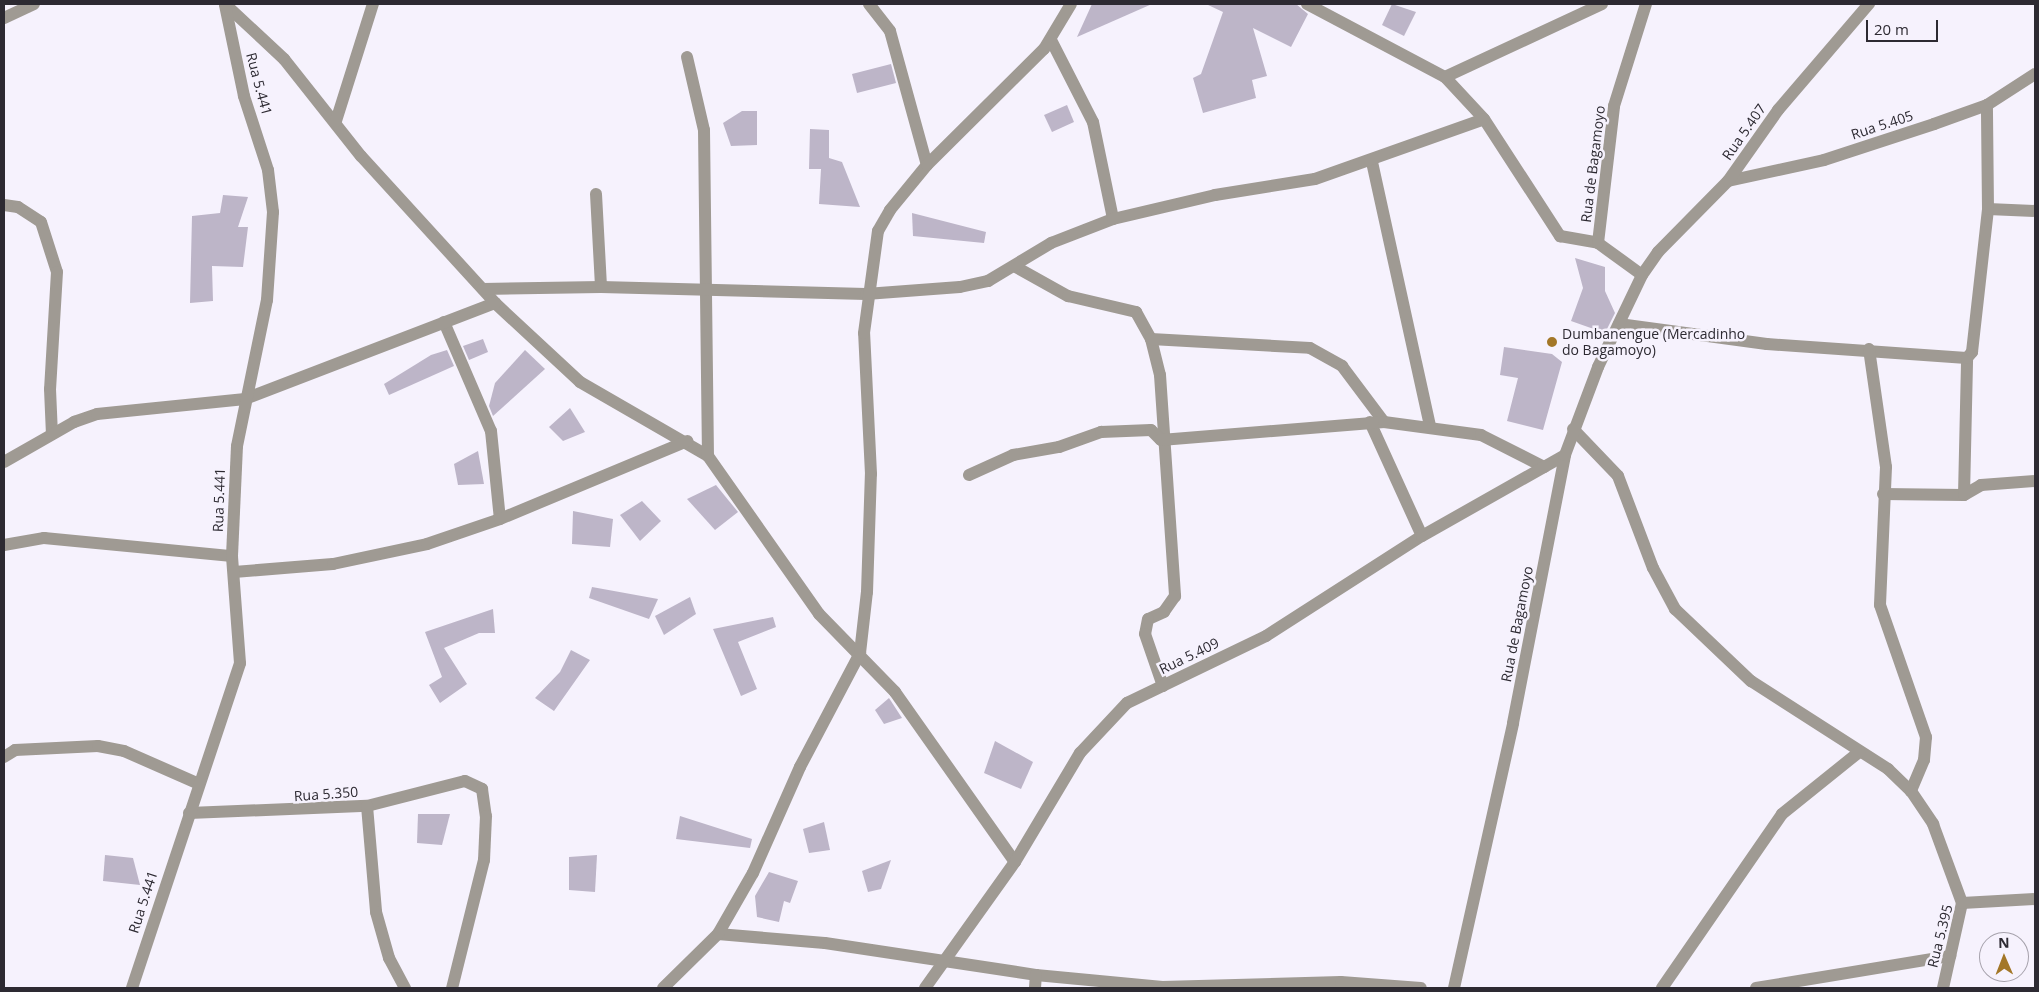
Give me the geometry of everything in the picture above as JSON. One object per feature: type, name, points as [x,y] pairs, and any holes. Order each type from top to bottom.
[{"type":"street","points":[[4,18],[34,4]]},
{"type":"street","points":[[225,4],[284,60],[336,121],[361,156],[495,303],[580,382],[687,440],[708,456],[819,614],[860,652],[952,767],[1015,862]]},
{"type":"street","name":"Rua 5.441","points":[[132,988],[188,813],[240,663],[232,556],[237,446],[245,399],[267,300],[273,212],[268,170],[244,96],[225,4]]},
{"type":"street","points":[[336,121],[373,4]]},
{"type":"street","points":[[869,4],[890,31],[927,165]]},
{"type":"street","points":[[662,988],[718,934],[753,874],[800,767],[860,652],[868,592],[870,474],[865,401],[866,294],[878,232],[890,210],[927,165],[1051,40],[1071,4]]},
{"type":"street","points":[[1307,4],[1445,77],[1484,119],[1560,236],[1598,243],[1642,275]]},
{"type":"street","points":[[1445,77],[1602,4]]},
{"type":"street","name":"Rua de Bagamoyo","points":[[1598,243],[1614,106],[1646,4]]},
{"type":"street","name":"Rua 5.407","points":[[1642,275],[1728,181],[1778,110],[1870,4]]},
{"type":"street","points":[[1051,40],[1093,122],[1113,219]]},
{"type":"street","points":[[687,57],[704,130],[708,456]]},
{"type":"street","name":"Rua 5.405","points":[[1728,181],[1824,160],[1987,105],[2035,74]]},
{"type":"street","points":[[1964,495],[1967,358],[1972,352],[1988,209],[1987,105]]},
{"type":"street","points":[[483,289],[601,287],[866,294],[960,287],[988,281],[1051,243],[1113,219],[1215,195],[1316,179],[1372,162],[1484,119]]},
{"type":"street","points":[[1372,162],[1430,426]]},
{"type":"street","points":[[596,194],[601,287]]},
{"type":"street","points":[[4,205],[18,207],[41,222],[57,272],[50,389],[52,434]]},
{"type":"street","points":[[1988,209],[2035,211]]},
{"type":"street","points":[[1014,266],[1068,296],[1136,312],[1151,339],[1160,375],[1161,440],[1174,596],[1164,612],[1148,618],[1145,625],[1163,686]]},
{"type":"street","name":"Rua de Bagamoyo","points":[[1454,988],[1513,723],[1565,455],[1573,429],[1642,275]]},
{"type":"street","points":[[4,462],[52,434],[98,414],[245,399],[495,303]]},
{"type":"street","points":[[444,322],[491,431],[500,519]]},
{"type":"street","points":[[1619,324],[1767,344],[1869,349],[1967,358]]},
{"type":"street","points":[[1151,339],[1310,348],[1342,366],[1384,422]]},
{"type":"street","points":[[1869,349],[1881,412],[1883,494],[1878,586],[1882,621],[1926,737],[1924,760],[1911,791]]},
{"type":"street","points":[[969,475],[1013,455],[1059,447],[1101,432],[1150,430],[1161,440],[1370,422],[1430,426],[1481,435],[1544,468]]},
{"type":"street","points":[[1370,422],[1422,536]]},
{"type":"street","points":[[1573,429],[1618,476],[1653,568],[1675,608],[1751,681],[1888,769],[1911,791],[1933,824],[1962,903]]},
{"type":"street","points":[[234,572],[333,564],[427,544],[500,519],[687,440]]},
{"type":"street","name":"Rua 5.409","points":[[925,988],[947,962],[1015,862],[1080,753],[1102,724],[1127,703],[1266,636],[1422,536],[1565,455]]},
{"type":"street","points":[[1883,494],[1964,495],[1988,484],[2035,481]]},
{"type":"street","points":[[4,545],[44,538],[232,556]]},
{"type":"street","points":[[4,756],[15,750],[98,746],[124,751],[199,784]]},
{"type":"street","points":[[1662,988],[1782,814],[1859,752]]},
{"type":"street","points":[[367,806],[465,781],[482,789],[486,816],[484,860],[452,988]]},
{"type":"street","name":"Rua 5.350","points":[[188,813],[367,806],[376,912],[389,958],[405,988]]},
{"type":"street","name":"Rua 5.395","points":[[1943,988],[1962,903],[2035,899]]},
{"type":"street","points":[[718,934],[825,943],[1036,975],[1162,987],[1341,982],[1421,988]]},
{"type":"street","points":[[1756,988],[1950,956]]},
{"type":"street","points":[[1035,988],[1036,975]]},
{"type":"building","points":[[1092,4],[1152,4],[1077,37]]},
{"type":"building","points":[[1206,4],[1296,4],[1308,14],[1291,47],[1253,28],[1267,76],[1252,80],[1256,98],[1203,113],[1193,78],[1201,74],[1223,12]]},
{"type":"building","points":[[1392,4],[1416,12],[1404,36],[1382,25]]},
{"type":"building","points":[[891,64],[896,83],[857,93],[852,74]]},
{"type":"building","points":[[1067,105],[1074,122],[1052,132],[1044,115]]},
{"type":"building","points":[[742,111],[757,111],[757,145],[731,146],[723,123]]},
{"type":"building","points":[[810,129],[829,130],[829,158],[842,162],[860,207],[819,204],[821,169],[809,169]]},
{"type":"building","points":[[223,195],[248,197],[238,227],[248,227],[243,267],[212,266],[213,301],[190,303],[192,216],[220,213]]},
{"type":"building","points":[[912,213],[986,232],[984,243],[913,236]]},
{"type":"building","points":[[1575,258],[1605,267],[1605,291],[1615,313],[1605,333],[1571,321],[1583,288]]},
{"type":"building","points":[[483,339],[488,352],[469,360],[463,346]]},
{"type":"building","points":[[1504,347],[1552,354],[1562,362],[1543,430],[1507,421],[1518,378],[1500,375]]},
{"type":"building","points":[[447,350],[454,366],[389,395],[384,384],[431,355]]},
{"type":"building","points":[[525,350],[545,369],[493,416],[489,406],[495,383]]},
{"type":"building","points":[[570,408],[585,432],[563,441],[549,427]]},
{"type":"building","points":[[478,451],[484,484],[458,485],[454,464]]},
{"type":"building","points":[[716,485],[738,512],[715,530],[687,499]]},
{"type":"building","points":[[642,501],[661,521],[640,541],[620,515]]},
{"type":"building","points":[[573,511],[613,519],[610,547],[572,544]]},
{"type":"building","points":[[592,587],[658,599],[649,619],[589,598]]},
{"type":"building","points":[[690,597],[696,614],[664,635],[655,616]]},
{"type":"building","points":[[493,609],[495,633],[479,633],[444,648],[467,684],[440,703],[429,685],[442,677],[425,632]]},
{"type":"building","points":[[773,617],[776,627],[738,642],[757,689],[741,696],[713,629]]},
{"type":"building","points":[[571,650],[590,660],[554,711],[535,698],[560,672]]},
{"type":"building","points":[[889,698],[902,718],[884,724],[875,710]]},
{"type":"building","points":[[995,741],[1033,762],[1021,789],[984,773]]},
{"type":"building","points":[[418,814],[450,814],[442,845],[417,843]]},
{"type":"building","points":[[680,816],[752,839],[750,848],[676,839]]},
{"type":"building","points":[[824,822],[830,850],[809,853],[803,829]]},
{"type":"building","points":[[105,855],[133,858],[140,885],[103,881]]},
{"type":"building","points":[[597,855],[595,892],[569,890],[569,857]]},
{"type":"building","points":[[891,860],[881,889],[868,892],[862,871]]},
{"type":"building","points":[[769,872],[798,881],[790,903],[784,901],[779,922],[757,917],[755,896]]},
{"type":"place","name":"Dumbanengue (Mercadinho do Bagamoyo)","points":[[1552,342]]}]
